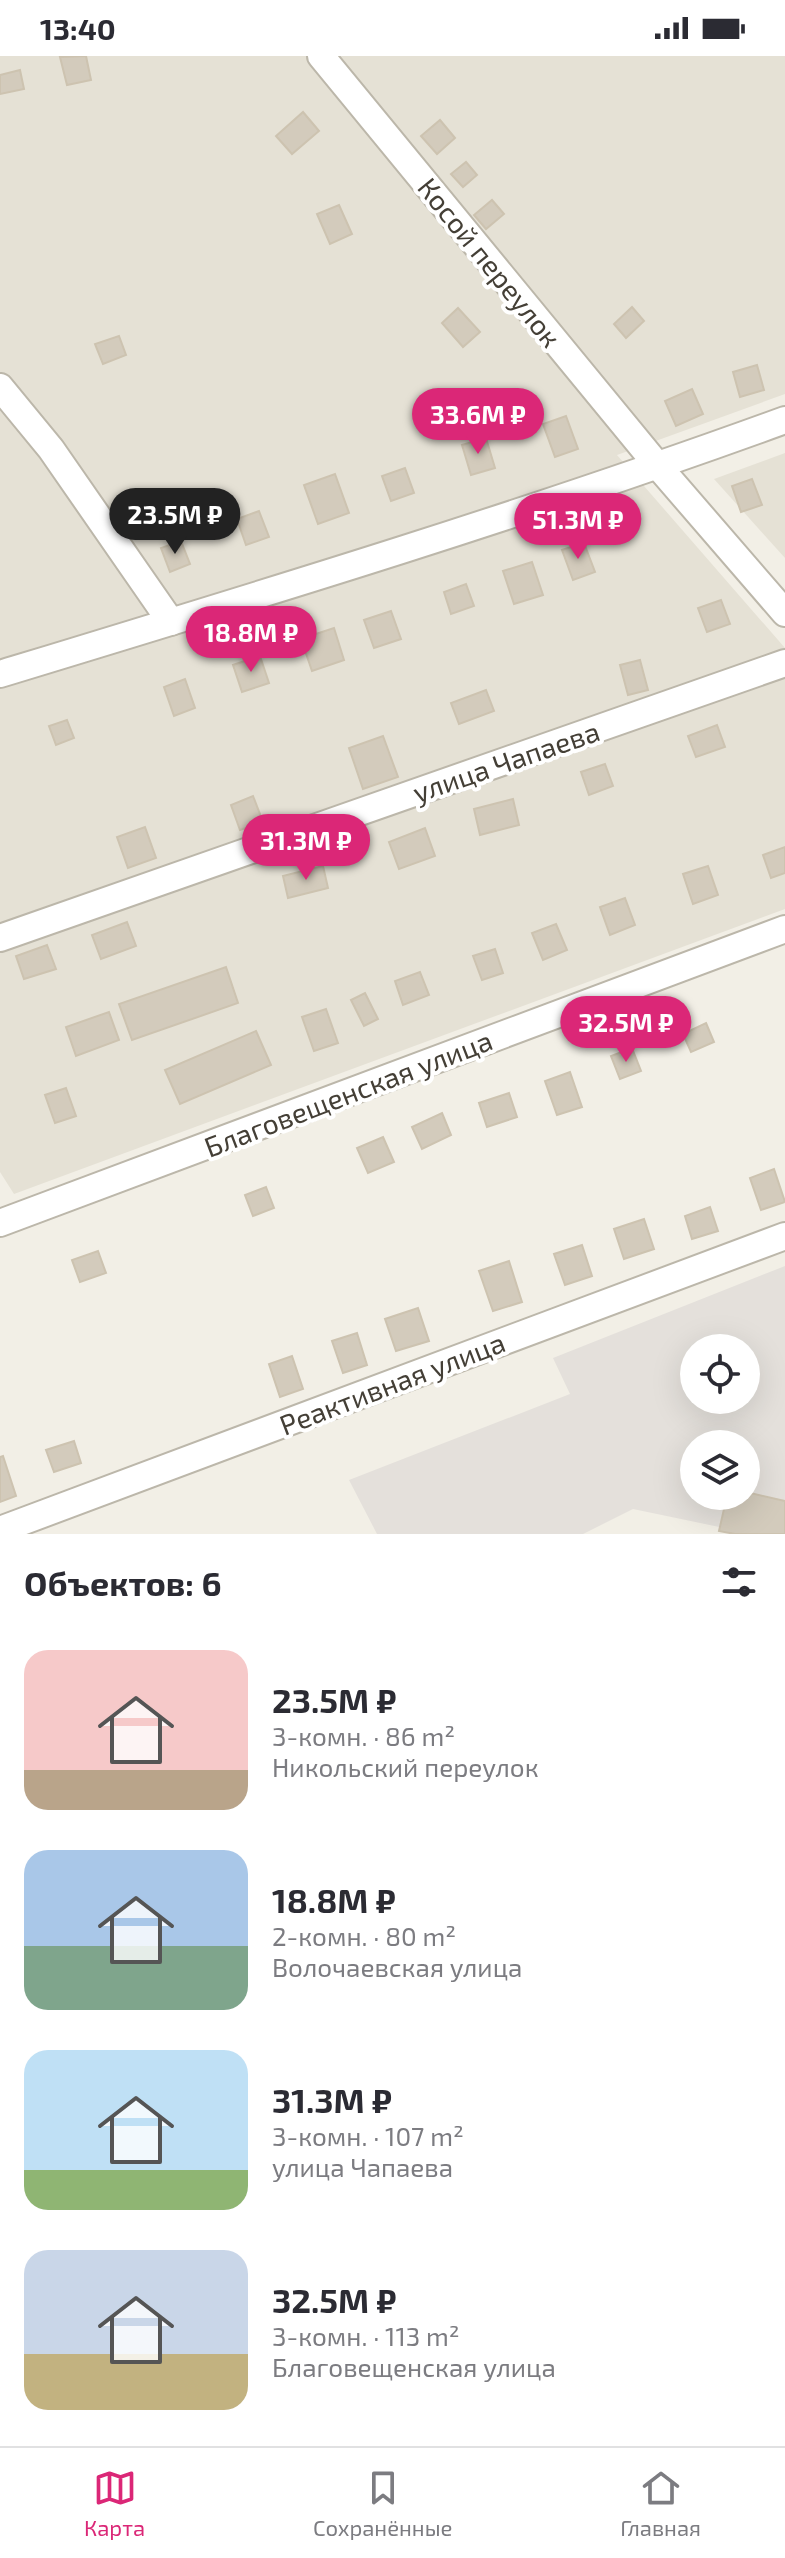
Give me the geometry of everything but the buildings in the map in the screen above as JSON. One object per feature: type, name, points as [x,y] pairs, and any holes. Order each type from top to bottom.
[{"type":"street","name":"Косой переулок","points":[[321,56],[658,466],[785,613]]},
{"type":"street","points":[[0,387],[51,449],[171,622]]},
{"type":"street","points":[[0,674],[658,466],[785,420]]},
{"type":"street","name":"улица Чапаева","points":[[0,938],[785,663]]},
{"type":"street","name":"Благовещенская улица","points":[[0,1223],[785,929]]},
{"type":"street","name":"Реактивная улица","points":[[0,1530],[785,1236]]},
{"type":"shaded area","points":[[0,56],[785,56],[785,394],[617,455],[785,648],[785,909],[14,1194],[0,1172]]},
{"type":"shaded area","points":[[785,453],[785,558],[714,479]]},
{"type":"shaded area","points":[[785,1266],[785,1534],[753,1534],[633,1509],[583,1534],[377,1534],[349,1480],[570,1394],[553,1358]]}]
